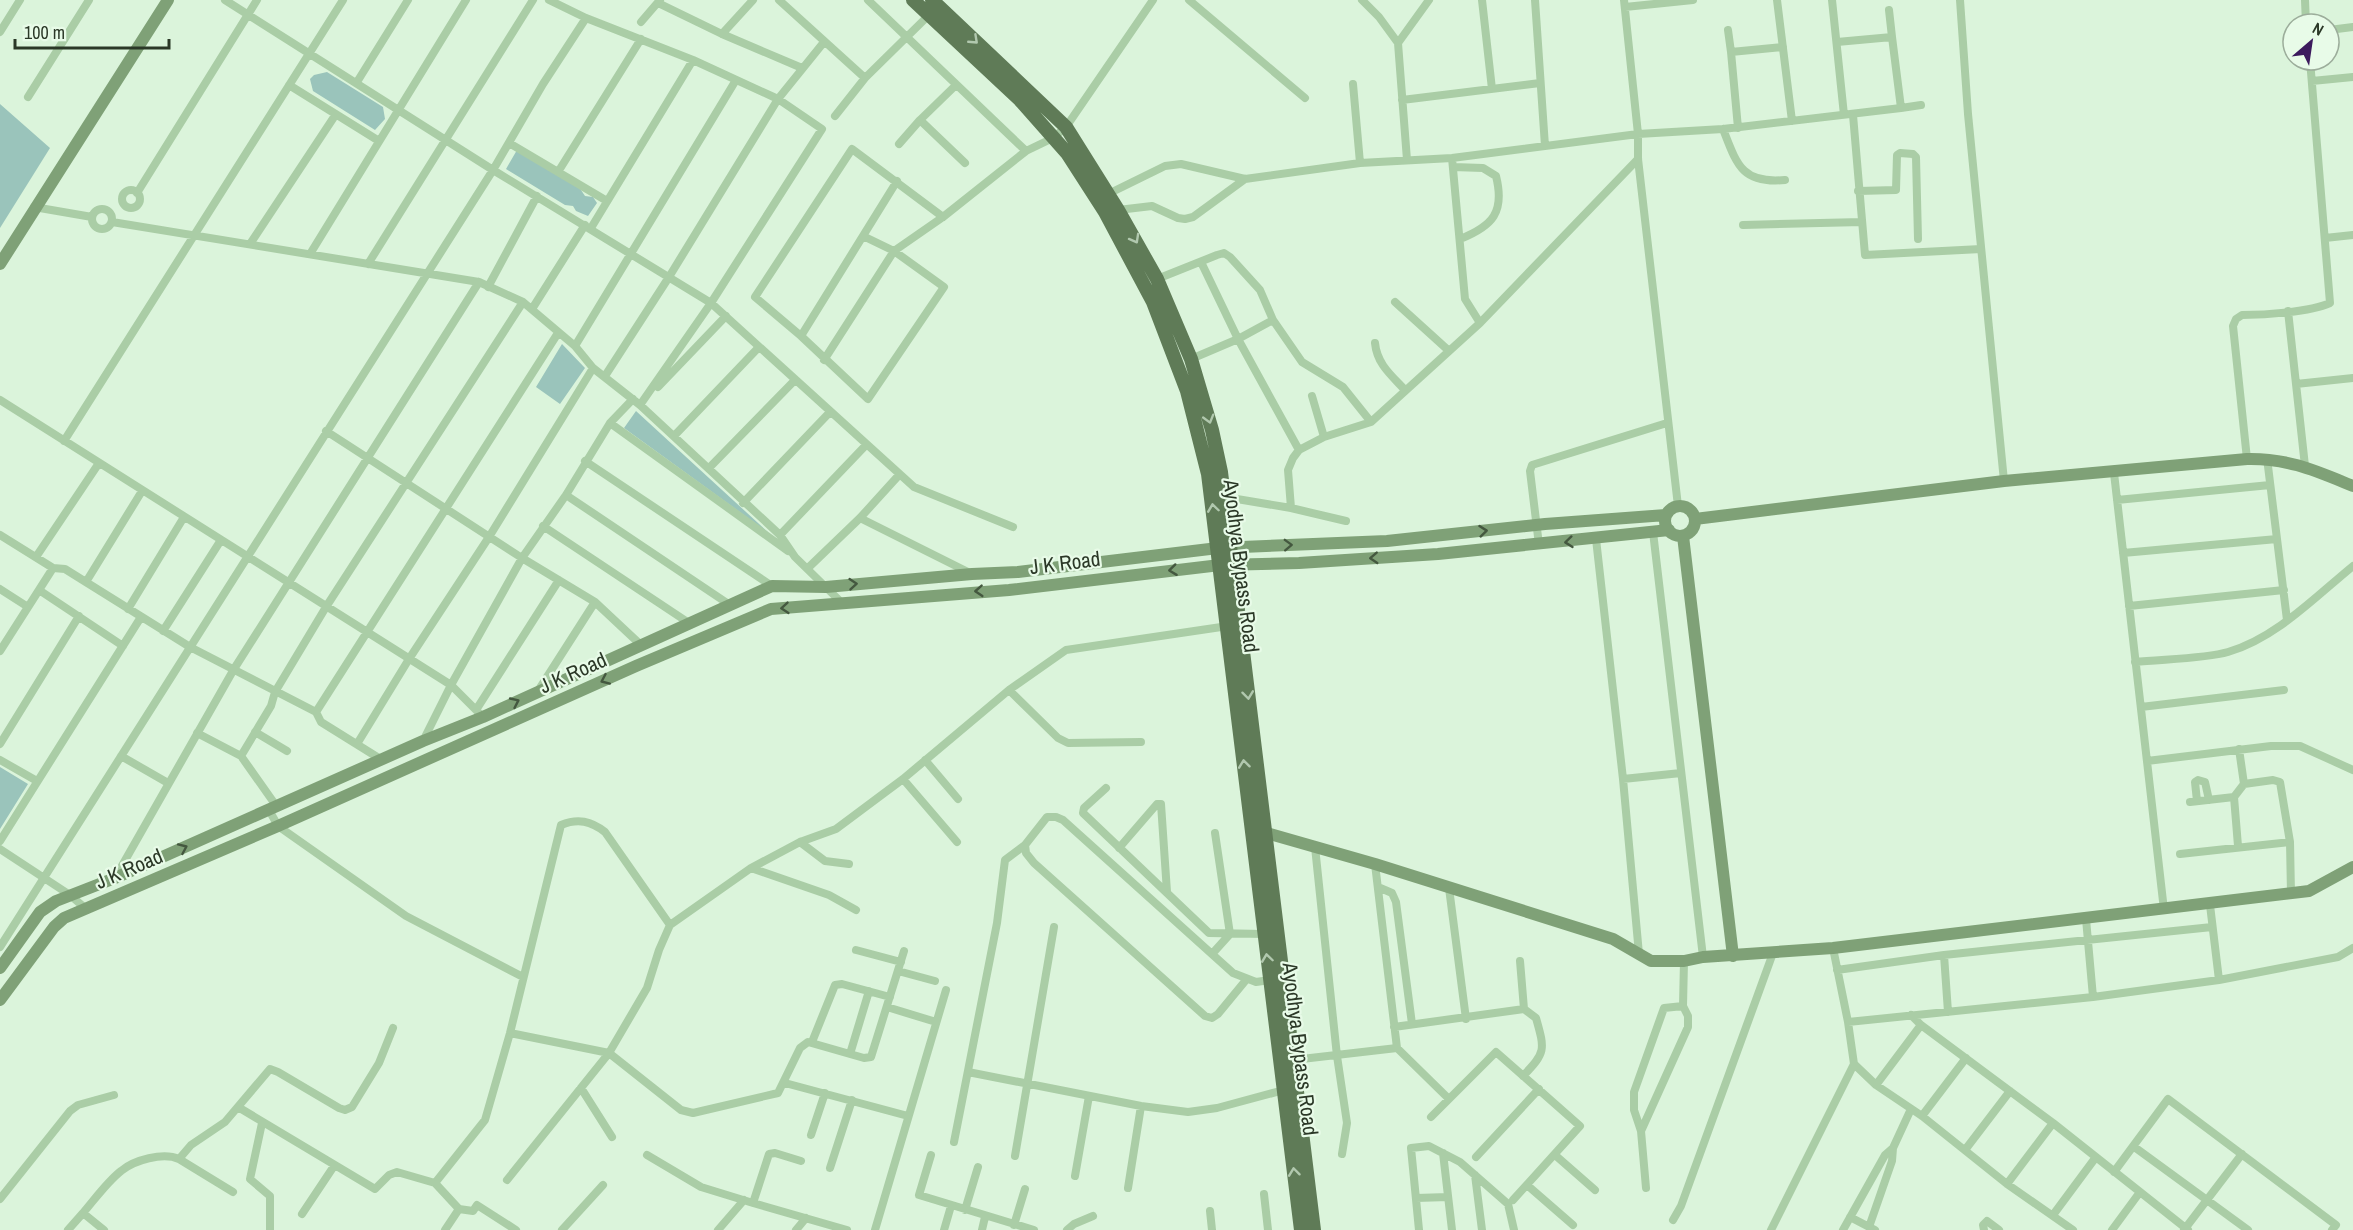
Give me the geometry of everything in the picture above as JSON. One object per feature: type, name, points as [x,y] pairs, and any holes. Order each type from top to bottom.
[{"type":"main road","name":"Ayodhya Bypass Road","points":[[913,0],[1020,100],[1067,153],[1105,212],[1153,302],[1187,392],[1199,433],[1224,547],[1266,832],[1314,1230]]},
{"type":"main road","name":"Ayodhya Bypass Road","points":[[932,0],[1066,127],[1119,210],[1157,279],[1191,359],[1212,430],[1225,497],[1224,547]]},
{"type":"main road","name":"Ayodhya Bypass Road","points":[[1226,565],[1228,626],[1301,1230]]},
{"type":"street","points":[[0,32],[20,0]]},
{"type":"street","points":[[28,97],[89,0]]},
{"type":"street","points":[[0,264],[162,0]]},
{"type":"street","points":[[0,254],[34,207],[168,0]]},
{"type":"street","points":[[225,0],[493,170],[711,303],[914,487],[1014,527]]},
{"type":"street","points":[[257,0],[137,193],[131,190],[125,192],[122,198],[124,204],[115,222],[107,228],[99,229],[93,225],[92,217],[96,211],[104,209],[115,222],[479,282],[523,302],[574,346],[593,368],[636,402],[709,468],[780,536],[795,557]]},
{"type":"street","points":[[64,441],[343,0]]},
{"type":"street","points":[[357,82],[408,0]]},
{"type":"street","points":[[310,254],[466,0]]},
{"type":"street","points":[[368,264],[533,0]]},
{"type":"street","points":[[549,0],[586,18],[693,60],[778,99],[822,129],[711,303],[636,402]]},
{"type":"street","points":[[722,34],[753,0]]},
{"type":"street","points":[[779,0],[866,78]]},
{"type":"street","points":[[868,0],[1026,151]]},
{"type":"street","points":[[824,360],[894,251],[943,218],[1026,151],[1053,138],[1066,127],[1153,0]]},
{"type":"street","points":[[1189,0],[1305,98]]},
{"type":"street","points":[[1362,0],[1379,17],[1398,43],[1407,160]]},
{"type":"street","points":[[1398,43],[1429,0]]},
{"type":"street","points":[[1482,0],[1492,89]]},
{"type":"street","points":[[1535,0],[1545,146]]},
{"type":"street","points":[[1678,506],[1638,159],[1638,134],[1625,4],[1693,0]]},
{"type":"street","points":[[1777,0],[1792,121]]},
{"type":"street","points":[[1832,0],[1849,115],[1865,255],[1981,249]]},
{"type":"street","points":[[1960,0],[1968,114],[2004,481]]},
{"type":"street","points":[[641,22],[659,1],[722,34],[802,68]]},
{"type":"street","points":[[1889,10],[1901,108]]},
{"type":"street","points":[[835,116],[866,78],[929,15]]},
{"type":"street","points":[[3,951],[44,877],[493,170],[543,84],[586,18]]},
{"type":"street","points":[[1728,30],[1738,128]]},
{"type":"street","points":[[1837,42],[1892,37]]},
{"type":"street","points":[[558,171],[641,39]]},
{"type":"street","points":[[605,376],[669,277],[778,99],[825,42]]},
{"type":"street","points":[[1731,52],[1783,47]]},
{"type":"street","points":[[532,309],[607,201],[693,60]]},
{"type":"street","points":[[2247,459],[2233,326],[2236,319],[2242,315],[2288,311],[2330,303],[2311,72]]},
{"type":"street","points":[[2312,81],[2353,77]]},
{"type":"street","points":[[574,346],[736,80]]},
{"type":"street","points":[[1402,100],[1540,83]]},
{"type":"street","points":[[1353,84],[1360,163]]},
{"type":"street","points":[[289,85],[379,141]]},
{"type":"street","points":[[899,144],[956,85]]},
{"type":"street","points":[[1452,162],[1545,146],[1638,134],[1738,128],[1921,105]]},
{"type":"street","points":[[250,244],[336,114]]},
{"type":"street","points":[[920,120],[965,163]]},
{"type":"street","points":[[1723,129],[1733,155],[1749,176],[1767,182],[1785,180]]},
{"type":"street","points":[[508,143],[607,201]]},
{"type":"street","points":[[863,236],[894,251],[944,287],[868,399],[801,336],[755,297],[852,149],[943,218]]},
{"type":"street","points":[[1858,190],[1896,190],[1897,155],[1910,152],[1913,154],[1916,157],[1918,239]]},
{"type":"street","points":[[1291,508],[1288,470],[1299,450],[1324,437],[1371,422],[1480,323],[1638,159]]},
{"type":"street","points":[[1108,194],[1165,166],[1181,164],[1245,180],[1360,163],[1407,160],[1452,162],[1483,168],[1496,176],[1497,183],[1499,207],[1494,219],[1480,230],[1460,239]]},
{"type":"street","points":[[1452,162],[1465,299],[1480,323]]},
{"type":"street","points":[[1119,210],[1152,206],[1185,219],[1193,217],[1245,180]]},
{"type":"street","points":[[801,336],[897,181]]},
{"type":"street","points":[[488,287],[537,196]]},
{"type":"street","points":[[34,207],[92,217]]},
{"type":"street","points":[[1743,225],[1862,222]]},
{"type":"street","points":[[2325,238],[2353,235]]},
{"type":"street","points":[[1157,279],[1224,253],[1230,257],[1260,290],[1274,320],[1302,362],[1343,387],[1371,422]]},
{"type":"street","points":[[1201,262],[1238,339],[1299,450]]},
{"type":"street","points":[[115,878],[234,669],[479,282]]},
{"type":"street","points":[[241,756],[271,706],[275,692],[326,608],[523,302]]},
{"type":"street","points":[[1395,302],[1448,350]]},
{"type":"street","points":[[2288,311],[2305,466]]},
{"type":"street","points":[[423,741],[451,685],[522,558],[566,495],[610,423],[636,402],[726,316]]},
{"type":"street","points":[[1191,359],[1238,339],[1274,320]]},
{"type":"street","points":[[316,712],[558,333]]},
{"type":"street","points":[[1375,343],[1380,363],[1405,390]]},
{"type":"street","points":[[674,436],[759,347]]},
{"type":"street","points":[[357,744],[593,368]]},
{"type":"street","points":[[2296,384],[2353,378]]},
{"type":"street","points":[[709,468],[795,380]]},
{"type":"street","points":[[1312,396],[1324,437]]},
{"type":"street","points":[[0,400],[451,685],[477,716]]},
{"type":"street","points":[[743,503],[830,412]]},
{"type":"street","points":[[610,423],[795,557],[841,602]]},
{"type":"street","points":[[1539,545],[1530,471],[1532,465],[1667,423]]},
{"type":"street","points":[[326,431],[522,558],[595,602],[642,646]]},
{"type":"street","points":[[780,536],[866,445]]},
{"type":"street","points":[[1695,519],[2004,481],[2247,459],[2267,458],[2305,466],[2353,486]]},
{"type":"street","points":[[2267,458],[2287,620]]},
{"type":"street","points":[[585,461],[772,586]]},
{"type":"street","points":[[36,557],[99,463]]},
{"type":"street","points":[[2114,472],[2164,910]]},
{"type":"street","points":[[808,568],[860,518],[899,475]]},
{"type":"street","points":[[2117,500],[2270,485]]},
{"type":"street","points":[[86,582],[142,490]]},
{"type":"street","points":[[566,495],[730,605]]},
{"type":"street","points":[[1225,497],[1291,508],[1346,521]]},
{"type":"street","points":[[1673,507],[1690,509],[1695,519],[1691,531],[1683,536],[1672,534],[1666,525],[1666,515],[1673,507]]},
{"type":"street","name":"J K Road","points":[[0,968],[3,951],[40,912],[70,895],[115,878],[273,809],[772,586],[826,587],[1018,572],[1224,547],[1387,541],[1537,525],[1666,515]]},
{"type":"street","points":[[128,609],[184,517]]},
{"type":"street","points":[[860,518],[972,574]]},
{"type":"street","points":[[543,526],[689,623]]},
{"type":"street","name":"J K Road","points":[[0,1000],[57,924],[85,908],[278,826],[477,736],[771,609],[1009,590],[1226,565],[1438,554],[1669,530]]},
{"type":"street","points":[[1653,532],[1703,957]]},
{"type":"street","points":[[0,535],[53,568],[65,568],[189,647],[316,712],[321,722],[381,760]]},
{"type":"street","points":[[1683,536],[1734,956]]},
{"type":"street","points":[[1596,538],[1623,779],[1639,954]]},
{"type":"street","points":[[2123,553],[2277,538]]},
{"type":"street","points":[[164,632],[221,540]]},
{"type":"street","points":[[2135,662],[2225,653],[2252,644],[2287,620],[2353,566]]},
{"type":"street","points":[[0,651],[53,568]]},
{"type":"street","points":[[477,736],[477,716],[559,580]]},
{"type":"street","points":[[875,583],[878,599]]},
{"type":"street","points":[[0,589],[28,607]]},
{"type":"street","points":[[39,590],[123,646]]},
{"type":"street","points":[[2129,606],[2284,590]]},
{"type":"street","points":[[538,691],[595,602]]},
{"type":"street","points":[[0,744],[79,616]]},
{"type":"street","points":[[0,841],[141,617]]},
{"type":"street","points":[[507,1180],[609,1053],[647,988],[670,925],[751,868],[800,842],[836,829],[903,779],[1009,690],[1066,650],[1228,626]]},
{"type":"street","points":[[1009,690],[1058,738],[1068,743],[1141,742]]},
{"type":"street","points":[[2140,707],[2284,690]]},
{"type":"street","points":[[255,732],[287,751]]},
{"type":"street","points":[[197,733],[241,756],[273,809],[278,826],[406,916],[523,977]]},
{"type":"street","points":[[2147,761],[2239,749],[2300,746],[2353,770]]},
{"type":"street","points":[[2239,749],[2244,784]]},
{"type":"street","points":[[120,756],[168,783]]},
{"type":"street","points":[[0,760],[37,782]]},
{"type":"street","points":[[925,760],[958,799]]},
{"type":"street","points":[[1623,779],[1681,772]]},
{"type":"street","points":[[903,779],[957,842]]},
{"type":"street","points":[[2209,800],[2205,782],[2198,780],[2193,802],[2234,797]]},
{"type":"street","points":[[2238,846],[2234,797],[2244,784],[2273,780],[2280,782],[2290,842],[2291,894]]},
{"type":"street","points":[[1106,788],[1084,808],[1083,813],[1209,933],[1264,934]]},
{"type":"street","points":[[1119,848],[1157,804],[1161,804],[1167,892]]},
{"type":"street","points":[[954,1142],[997,923],[1005,860],[1025,845],[1047,817],[1056,816],[1063,820],[1233,973],[1256,982],[1270,980]]},
{"type":"street","points":[[435,1183],[485,1120],[510,1033],[561,825],[570,821],[592,822],[605,832],[670,925]]},
{"type":"street","points":[[1252,829],[1375,864],[1614,939],[1651,961],[1684,961],[1703,957],[1833,948],[2210,905],[2309,891],[2353,867]]},
{"type":"street","points":[[1215,833],[1230,934]]},
{"type":"street","points":[[800,842],[825,861],[849,864]]},
{"type":"street","points":[[2180,854],[2290,842]]},
{"type":"street","points":[[1025,845],[1026,853],[1034,862],[1205,1016],[1212,1018],[1218,1014],[1246,980]]},
{"type":"street","points":[[1315,847],[1337,1056],[1347,1123],[1342,1154]]},
{"type":"street","points":[[0,849],[70,895],[85,908]]},
{"type":"street","points":[[1375,864],[1397,1048],[1449,1098]]},
{"type":"street","points":[[751,868],[829,895],[856,909]]},
{"type":"street","points":[[1378,887],[1392,893],[1396,902],[1412,1024]]},
{"type":"street","points":[[1449,888],[1466,1019]]},
{"type":"street","points":[[2210,905],[2219,980]]},
{"type":"street","points":[[45,908],[57,924]]},
{"type":"street","points":[[2086,919],[2093,997]]},
{"type":"street","points":[[1015,1156],[1054,927]]},
{"type":"street","points":[[1837,970],[2212,927]]},
{"type":"street","points":[[1212,954],[1230,934]]},
{"type":"street","points":[[1771,1230],[1854,1064],[1833,948]]},
{"type":"street","points":[[1848,1022],[2093,997],[2219,980],[2338,957],[2353,948]]},
{"type":"street","points":[[856,950],[935,981]]},
{"type":"street","points":[[510,1033],[609,1053],[687,1113],[693,1113],[778,1094],[804,1044],[812,1042],[864,1058],[871,1057],[904,951]]},
{"type":"street","points":[[1672,1220],[1681,1206],[1773,953]]},
{"type":"street","points":[[1944,956],[1948,1012]]},
{"type":"street","points":[[1520,961],[1524,1009]]},
{"type":"street","points":[[1641,1131],[1688,1028],[1688,1016],[1683,1006],[1684,961]]},
{"type":"street","points":[[812,1042],[835,985],[842,984],[890,997]]},
{"type":"street","points":[[875,1230],[946,990]]},
{"type":"street","points":[[850,1054],[869,991]]},
{"type":"street","points":[[1646,1188],[1641,1131],[1634,1110],[1634,1092],[1664,1008],[1683,1006]]},
{"type":"street","points":[[887,1007],[936,1022]]},
{"type":"street","points":[[1394,1027],[1466,1019],[1524,1009],[1536,1018],[1543,1049],[1540,1058],[1523,1076]]},
{"type":"street","points":[[1911,1016],[2053,1123],[2186,1229],[2242,1154]]},
{"type":"street","points":[[1876,1085],[1921,1025]]},
{"type":"street","points":[[179,1159],[191,1145],[219,1127],[270,1069],[339,1108],[345,1110],[352,1107],[379,1063],[393,1028]]},
{"type":"street","points":[[1293,1060],[1397,1048]]},
{"type":"street","points":[[1431,1117],[1496,1052],[1580,1126],[1514,1200]]},
{"type":"street","points":[[1922,1116],[1966,1058]]},
{"type":"street","points":[[1854,1064],[1876,1085],[1922,1116],[2007,1184],[2073,1230]]},
{"type":"street","points":[[968,1072],[1141,1106],[1188,1112],[1217,1108],[1284,1090]]},
{"type":"street","points":[[785,1083],[908,1116]]},
{"type":"street","points":[[582,1088],[612,1137]]},
{"type":"street","points":[[1476,1157],[1539,1089]]},
{"type":"street","points":[[1965,1150],[2010,1091]]},
{"type":"street","points":[[811,1135],[825,1094]]},
{"type":"street","points":[[0,1199],[70,1111],[78,1105],[114,1095]]},
{"type":"street","points":[[1076,1176],[1089,1096]]},
{"type":"street","points":[[2114,1172],[2168,1099],[2336,1224],[2332,1230]]},
{"type":"street","points":[[830,1168],[852,1100]]},
{"type":"street","points":[[1128,1188],[1141,1106]]},
{"type":"street","points":[[238,1107],[375,1189],[388,1175],[397,1172],[435,1183],[459,1209],[473,1211],[477,1205],[516,1230]]},
{"type":"street","points":[[1850,1217],[1872,1228],[1892,1161],[1893,1148],[1911,1109]]},
{"type":"street","points":[[262,1123],[250,1179],[270,1196],[270,1230]]},
{"type":"street","points":[[2007,1184],[2053,1123]]},
{"type":"street","points":[[1419,1230],[1411,1148],[1429,1146],[1460,1162],[1508,1204],[1514,1230]]},
{"type":"street","points":[[2133,1146],[2248,1230]]},
{"type":"street","points":[[1843,1230],[1885,1155],[1893,1148]]},
{"type":"street","points":[[718,1230],[748,1201],[769,1154],[775,1153],[801,1161]]},
{"type":"street","points":[[1443,1153],[1452,1230]]},
{"type":"street","points":[[647,1155],[701,1187],[847,1230]]},
{"type":"street","points":[[931,1155],[919,1195],[1031,1230]]},
{"type":"street","points":[[1555,1155],[1595,1190]]},
{"type":"street","points":[[69,1230],[124,1168],[157,1156],[173,1156],[233,1192]]},
{"type":"street","points":[[2053,1215],[2096,1157]]},
{"type":"street","points":[[302,1214],[334,1166]]},
{"type":"street","points":[[965,1210],[978,1167]]},
{"type":"street","points":[[1476,1175],[1482,1230]]},
{"type":"street","points":[[562,1230],[603,1185]]},
{"type":"street","points":[[1527,1185],[1573,1225]]},
{"type":"street","points":[[1014,1225],[1025,1189]]},
{"type":"street","points":[[2112,1230],[2140,1192]]},
{"type":"street","points":[[1264,1194],[1268,1230]]},
{"type":"street","points":[[1416,1198],[1448,1197]]},
{"type":"street","points":[[944,1230],[951,1206]]},
{"type":"street","points":[[445,1230],[459,1209]]},
{"type":"street","points":[[1210,1211],[1212,1230]]},
{"type":"street","points":[[83,1213],[104,1230]]},
{"type":"street","points":[[1067,1230],[1074,1224],[1093,1216]]},
{"type":"street","points":[[982,1230],[985,1217]]},
{"type":"street","points":[[796,1230],[806,1218]]},
{"type":"street","points":[[1984,1230],[1983,1225],[1987,1221],[1999,1230]]},
{"type":"shaded area","points":[[327,72],[383,107],[385,119],[375,130],[313,91],[310,79],[314,75]]},
{"type":"shaded area","points":[[0,104],[50,148],[0,228]]},
{"type":"shaded area","points":[[517,150],[579,187],[585,196],[593,197],[597,203],[588,216],[576,211],[573,206],[565,205],[506,169]]},
{"type":"shaded area","points":[[562,344],[585,368],[560,404],[536,387]]},
{"type":"shaded area","points":[[636,411],[770,534],[624,428]]},
{"type":"shaded area","points":[[0,767],[28,784],[0,829]]}]
